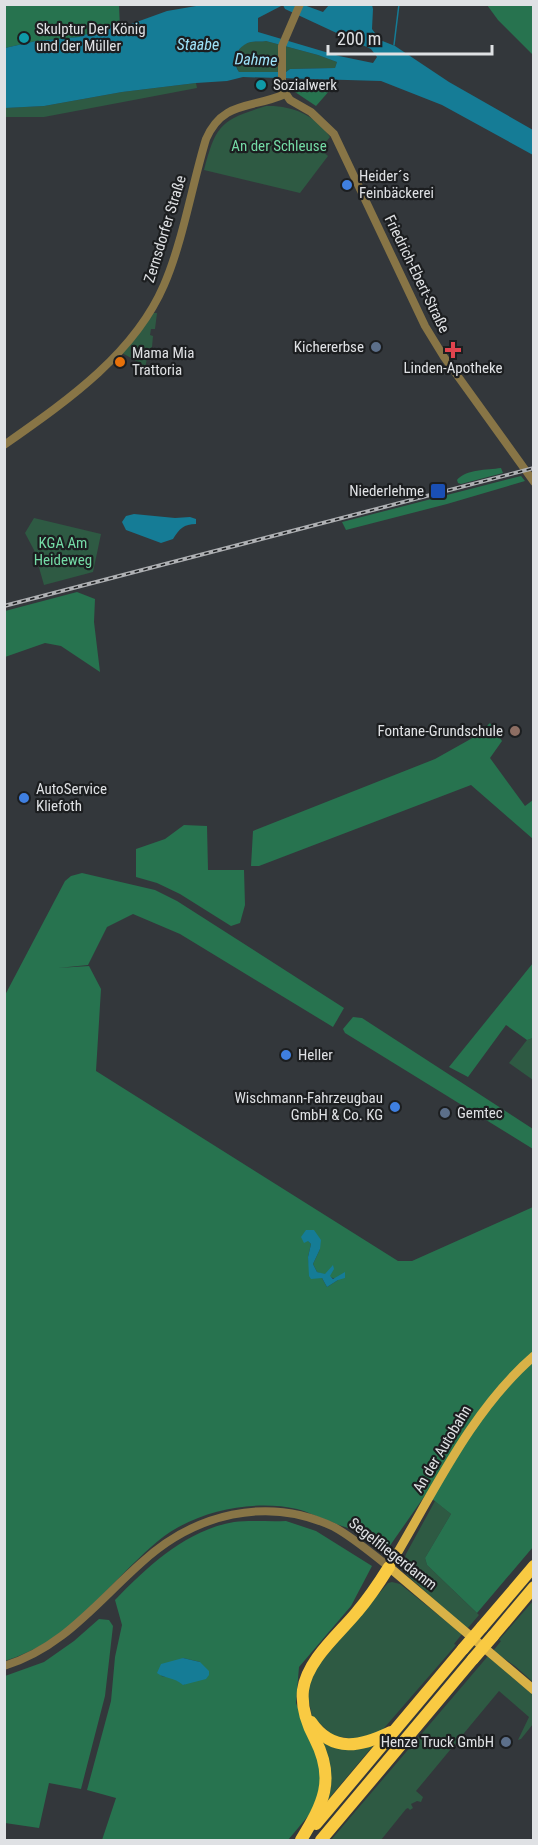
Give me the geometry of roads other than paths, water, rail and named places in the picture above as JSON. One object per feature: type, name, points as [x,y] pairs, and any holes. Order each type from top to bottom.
[{"type":"highway","points":[[301,1840],[534,1566]]},
{"type":"highway","points":[[301,1840],[323,1800],[326,1781],[322,1756],[307,1724],[303,1690],[312,1667],[370,1595],[389,1567]]},
{"type":"highway","points":[[321,1840],[534,1587]]},
{"type":"highway","points":[[517,1608],[534,1597]]},
{"type":"highway","points":[[304,1710],[321,1733],[341,1744],[354,1745],[368,1742],[396,1730]]},
{"type":"main road","name":"An der Autobahn","points":[[389,1567],[478,1418],[506,1382],[534,1356]]},
{"type":"main road","name":"Segelfliegerdamm","points":[[389,1567],[534,1690]]},
{"type":"street","points":[[285,94],[282,43],[300,4]]},
{"type":"street","name":"Friedrich-Ebert-Straße","points":[[285,94],[328,127],[345,154],[425,326],[444,357],[534,482]]},
{"type":"street","name":"Zernsdorfer Straße","points":[[4,445],[73,395],[96,375],[148,314],[162,289],[170,268],[203,149],[212,126],[231,110],[285,94]]},
{"type":"street","name":"Segelfliegerdamm","points":[[4,1666],[20,1661],[52,1644],[80,1622],[152,1552],[179,1533],[216,1517],[258,1511],[285,1512],[306,1517],[345,1534],[389,1567]]},
{"type":"water","name":"Staabe","points":[[202,5],[283,5],[304,5],[323,12],[329,5],[372,5],[372,29],[380,40],[395,46],[449,82],[533,130],[533,155],[442,105],[381,81],[243,77],[227,81],[122,92],[44,106],[5,108],[5,48],[36,41],[79,37],[111,25],[120,28],[167,11]],"holes":[[[283,5],[285,9],[371,49],[377,57],[373,63],[339,56],[258,32],[258,18]],[[266,41],[337,62],[335,68],[290,69],[286,72],[239,72],[236,58],[242,46],[251,42]]]},
{"type":"water","points":[[134,514],[175,518],[190,517],[196,519],[196,524],[185,526],[173,539],[161,543],[126,530],[122,522],[126,516]]},
{"type":"water","points":[[306,1230],[314,1230],[321,1240],[320,1249],[313,1264],[317,1272],[325,1274],[333,1265],[334,1269],[330,1276],[333,1279],[345,1272],[345,1278],[327,1287],[322,1278],[311,1279],[308,1257],[311,1244],[308,1241],[304,1243],[301,1237]]},
{"type":"water","points":[[183,1658],[200,1662],[209,1671],[206,1679],[183,1685],[157,1673],[161,1664]]},
{"type":"waterway","points":[[394,45],[399,4]]},
{"type":"railway","points":[[4,606],[534,468]]},
{"type":"place","name":"Skulptur Der König und der Müller","points":[[24,38]]},
{"type":"place","name":"Sozialwerk","points":[[261,85]]},
{"type":"place","name":"Heider´s Feinbäckerei","points":[[347,185]]},
{"type":"place","name":"Kichererbse","points":[[376,347]]},
{"type":"place","name":"Linden-Apotheke","points":[[453,350]]},
{"type":"place","name":"Mama Mia Trattoria","points":[[120,362]]},
{"type":"place","name":"Niederlehme","points":[[438,491]]},
{"type":"place","name":"Fontane-Grundschule","points":[[515,731]]},
{"type":"place","name":"AutoService Kliefoth","points":[[24,798]]},
{"type":"place","name":"Heller","points":[[286,1055]]},
{"type":"place","name":"Wischmann-Fahrzeugbau GmbH & Co. KG","points":[[395,1107]]},
{"type":"place","name":"Gemtec","points":[[445,1113]]},
{"type":"place","name":"Henze Truck GmbH","points":[[506,1742]]},
{"type":"water label","name":"Dahme","points":[[256,59]]},
{"type":"park label","name":"An der Schleuse","points":[[279,146]]},
{"type":"park label","name":"KGA Am Heideweg","points":[[63,552]]}]
